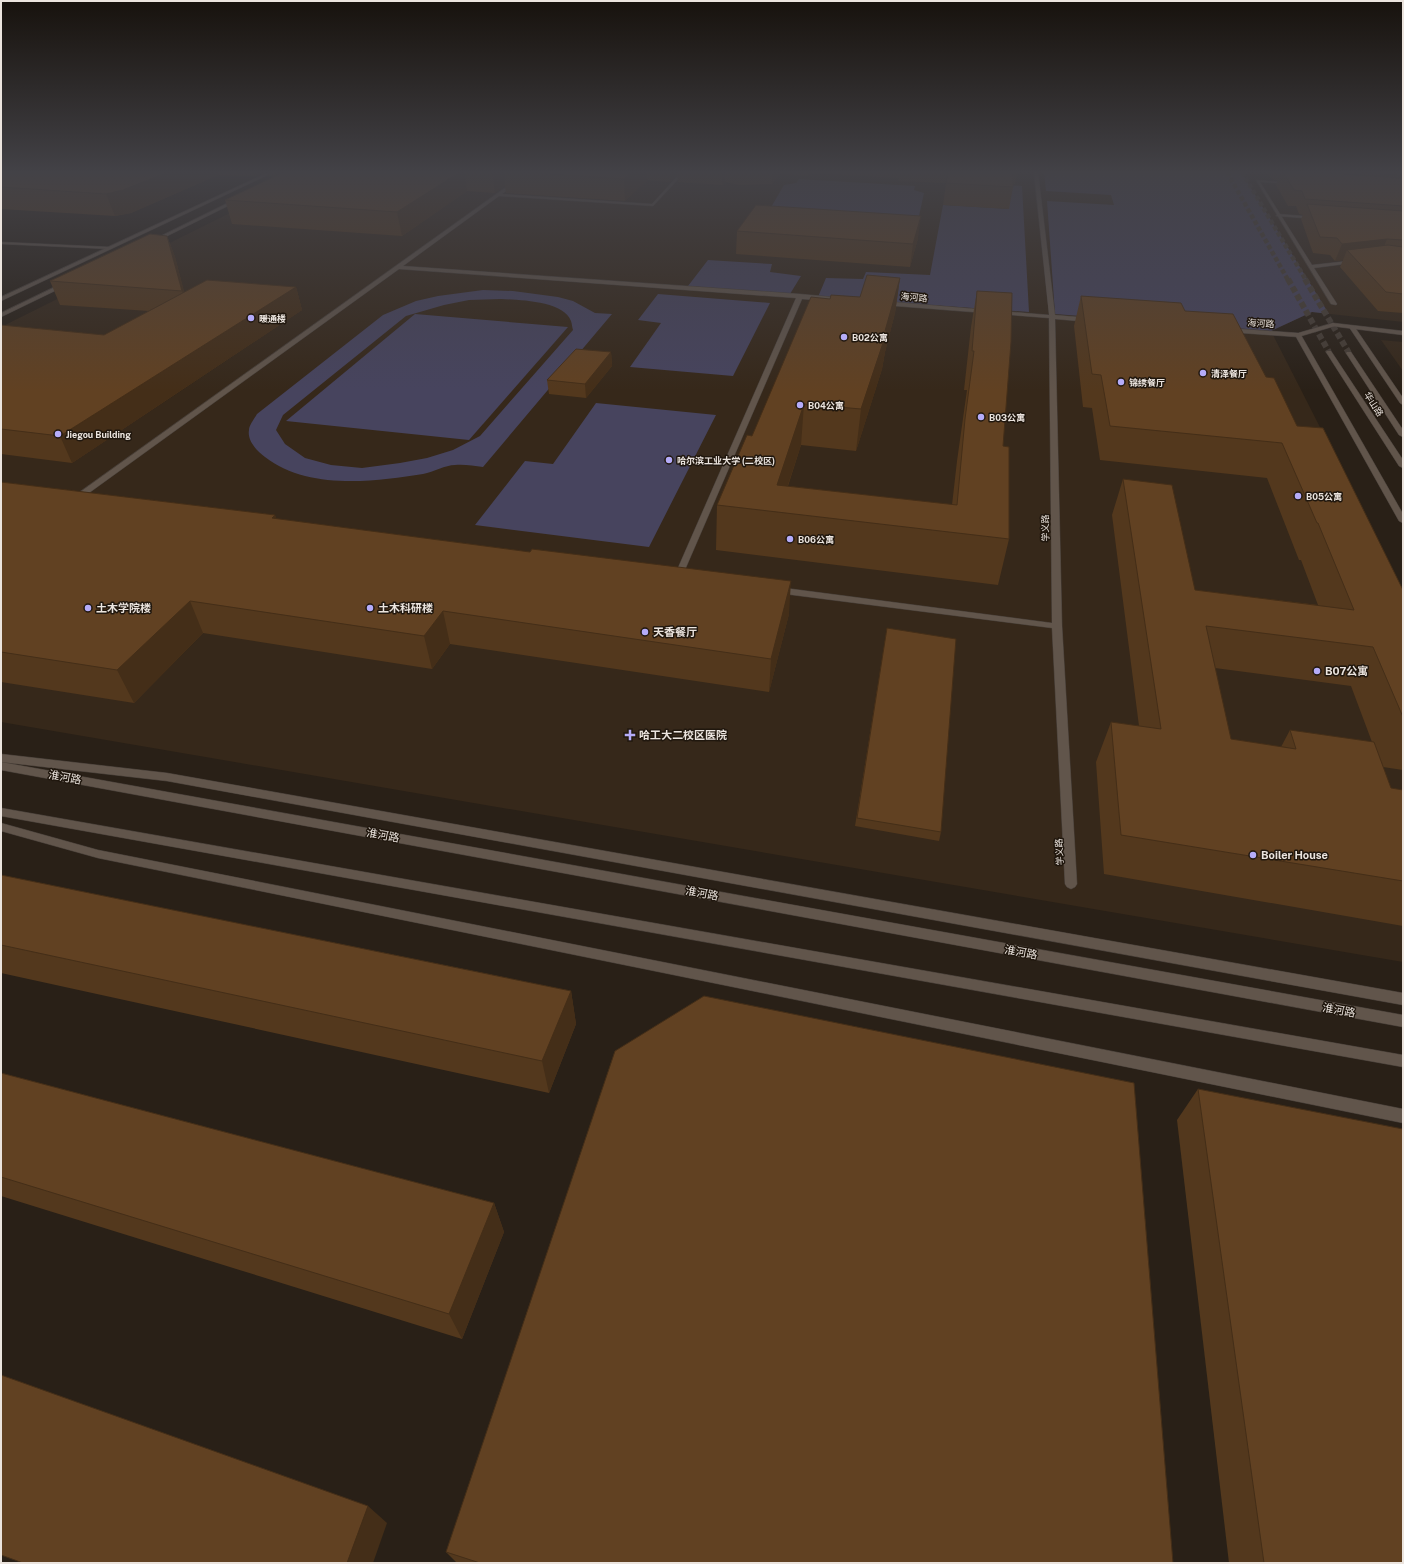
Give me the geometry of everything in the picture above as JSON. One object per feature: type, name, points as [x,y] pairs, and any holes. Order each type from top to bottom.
[{"type":"street","points":[[44,245],[110,248]]},
{"type":"street","points":[[1,299],[116,245]]},
{"type":"street","points":[[92,501],[76,499],[429,245]]},
{"type":"street","name":"学义路","points":[[1044,245],[1052,317],[1057,626],[1071,884]]},
{"type":"street","points":[[1296,245],[1334,304]]},
{"type":"street","points":[[1310,267],[1365,261]]},
{"type":"street","points":[[399,267],[847,300]]},
{"type":"street","points":[[1,315],[73,280]]},
{"type":"street","points":[[678,577],[800,296]]},
{"type":"street","name":"海河路","points":[[879,303],[1099,320]]},
{"type":"street","name":"海河路","points":[[1217,329],[1298,335],[1333,325],[1403,333]]},
{"type":"street","points":[[1352,327],[1403,403]]},
{"type":"street","points":[[1298,335],[1403,521]]},
{"type":"street","name":"华山路","points":[[1329,352],[1403,466]]},
{"type":"street","points":[[1349,353],[1403,435]]},
{"type":"street","points":[[765,588],[1057,626]]},
{"type":"street","points":[[1,758],[167,777],[1403,999]]},
{"type":"street","name":"淮河路","points":[[1,766],[1403,1021]]},
{"type":"street","points":[[1,812],[1403,1061]]},
{"type":"street","points":[[1,827],[98,854],[1403,1116]]},
{"type":"shaded area","name":"哈尔滨工业大学 (二校区)","points":[[166,245],[1403,245],[1403,322],[1312,312],[1271,331],[1403,590],[1403,962],[1,722],[1,327]]},
{"type":"shaded area","points":[[936,245],[1025,245],[1029,312],[818,297],[826,278],[863,279],[866,272],[930,275]]},
{"type":"shaded area","points":[[1050,245],[1286,245],[1329,314],[1312,312],[1271,331],[1055,314]]},
{"type":"shaded area","points":[[708,260],[772,264],[770,272],[801,276],[790,294],[688,286]]},
{"type":"shaded area","points":[[483,290],[513,291],[558,297],[573,301],[595,313],[612,314],[483,467],[451,465],[427,473],[404,477],[363,481],[341,481],[301,475],[282,468],[256,449],[251,442],[249,428],[257,414],[383,315],[416,301],[438,296]],"holes":[[[501,299],[529,301],[560,309],[567,314],[571,321],[573,330],[480,436],[453,450],[427,458],[362,468],[331,465],[305,458],[285,444],[276,430],[283,415],[406,316],[444,305],[469,300]]]},
{"type":"shaded area","points":[[658,294],[770,303],[733,376],[630,367],[661,323],[638,320]]},
{"type":"shaded area","points":[[415,314],[568,327],[469,440],[286,421]]},
{"type":"shaded area","points":[[1381,340],[1403,342],[1403,371]]},
{"type":"shaded area","points":[[596,403],[716,415],[649,547],[475,525],[525,461],[553,464]]},
{"type":"building","points":[[127,245],[169,245],[182,291],[50,281]]},
{"type":"building","points":[[1388,245],[1403,247],[1403,294],[1386,292],[1347,250]]},
{"type":"building","points":[[867,275],[900,278],[885,331],[887,331],[861,409],[804,404],[777,485],[957,505],[965,419],[974,351],[972,351],[977,291],[1012,293],[1011,342],[1003,446],[1009,447],[1009,539],[717,505],[747,435],[752,436],[811,297],[830,299],[831,295],[860,297]]},
{"type":"building","points":[[207,280],[296,287],[60,436],[1,429],[1,325],[104,335]]},
{"type":"building","points":[[1081,296],[1181,303],[1185,311],[1233,314],[1266,377],[1274,378],[1297,426],[1323,428],[1403,590],[1403,717],[1373,647],[1206,626],[1231,739],[1296,749],[1290,730],[1374,742],[1391,788],[1403,790],[1403,881],[1121,835],[1111,722],[1161,729],[1123,479],[1172,485],[1195,590],[1354,610],[1318,523],[1282,443],[1110,426],[1101,375],[1092,374]]},
{"type":"building","points":[[576,349],[611,352],[585,384],[547,380]]},
{"type":"building","points":[[1,482],[275,515],[272,518],[530,552],[532,549],[791,581],[771,659],[443,611],[424,636],[190,601],[117,670],[1,652]]},
{"type":"building","points":[[887,628],[956,639],[941,832],[857,818]]},
{"type":"building","points":[[1,875],[571,991],[542,1061],[1,945]]},
{"type":"building","points":[[704,996],[1134,1083],[1173,1563],[480,1563],[446,1552],[615,1051]]},
{"type":"building","points":[[1,1073],[494,1203],[449,1314],[1,1177]]},
{"type":"building","points":[[1198,1089],[1403,1129],[1403,1563],[1264,1563]]},
{"type":"building","points":[[1,1375],[368,1506],[347,1563],[23,1563],[1,1555]]},
{"type":"tunnel","points":[[1268,245],[1288,280]]},
{"type":"tunnel","points":[[1285,245],[1306,280]]},
{"type":"tunnel","points":[[1288,279],[1329,352]]},
{"type":"tunnel","points":[[1305,279],[1349,353]]},
{"type":"place","name":"暖通楼","points":[[251,318]]},
{"type":"place","name":"B02公寓","points":[[844,337]]},
{"type":"place","name":"清泽餐厅","points":[[1203,373]]},
{"type":"place","name":"锦绣餐厅","points":[[1121,382]]},
{"type":"place","name":"B04公寓","points":[[800,405]]},
{"type":"place","name":"B03公寓","points":[[981,417]]},
{"type":"place","name":"Jiegou Building","points":[[58,434]]},
{"type":"place","name":"哈尔滨工业大学 (二校区)","points":[[669,460]]},
{"type":"place","name":"B05公寓","points":[[1298,496]]},
{"type":"place","name":"B06公寓","points":[[790,539]]},
{"type":"place","name":"土木学院楼","points":[[88,608]]},
{"type":"place","name":"土木科研楼","points":[[370,608]]},
{"type":"place","name":"天香餐厅","points":[[645,632]]},
{"type":"place","name":"B07公寓","points":[[1317,671]]},
{"type":"place","name":"哈工大二校区医院","points":[[630,735]]},
{"type":"place","name":"Boiler House","points":[[1253,855]]}]
